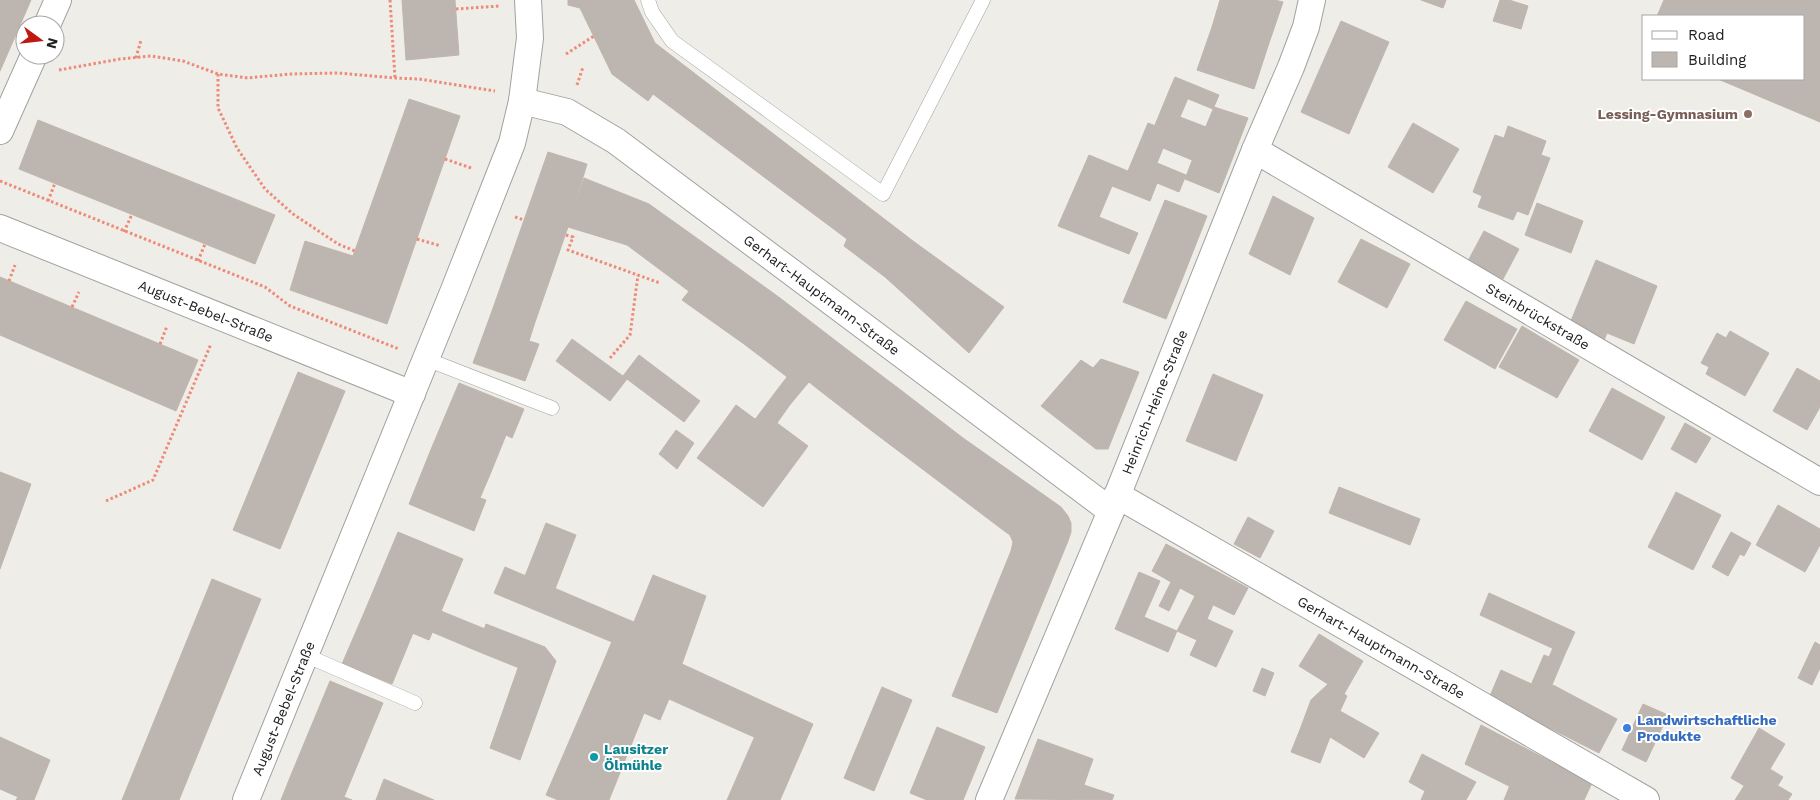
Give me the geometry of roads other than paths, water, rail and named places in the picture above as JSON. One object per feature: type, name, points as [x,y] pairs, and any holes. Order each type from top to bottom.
[{"type":"street","points":[[51,15],[58,0]]},
{"type":"street","name":"Heinrich-Heine-Straße","points":[[989,800],[1114,503],[1255,150],[1300,43],[1312,0]]},
{"type":"street","name":"August-Bebel-Straße","points":[[246,800],[412,394],[415,355],[454,290],[512,143],[511,96],[530,38],[516,3]]},
{"type":"street","points":[[0,131],[29,65]]},
{"type":"street","name":"Gerhart-Hauptmann-Straße","points":[[511,96],[567,112],[616,141],[1114,503],[1646,800]]},
{"type":"street","name":"Steinbrückstraße","points":[[1255,150],[1820,482]]},
{"type":"street","name":"August-Bebel-Straße","points":[[0,228],[412,394]]},
{"type":"lane","points":[[648,0],[652,12],[672,41],[883,194],[983,0]]},
{"type":"lane","points":[[415,355],[552,408]]},
{"type":"lane","points":[[305,655],[415,703]]},
{"type":"place","name":"Lessing-Gymnasium","points":[[1748,114]]},
{"type":"place","name":"Landwirtschaftliche Produkte","points":[[1627,728]]},
{"type":"place","name":"Lausitzer Ölmühle","points":[[594,757]]}]
